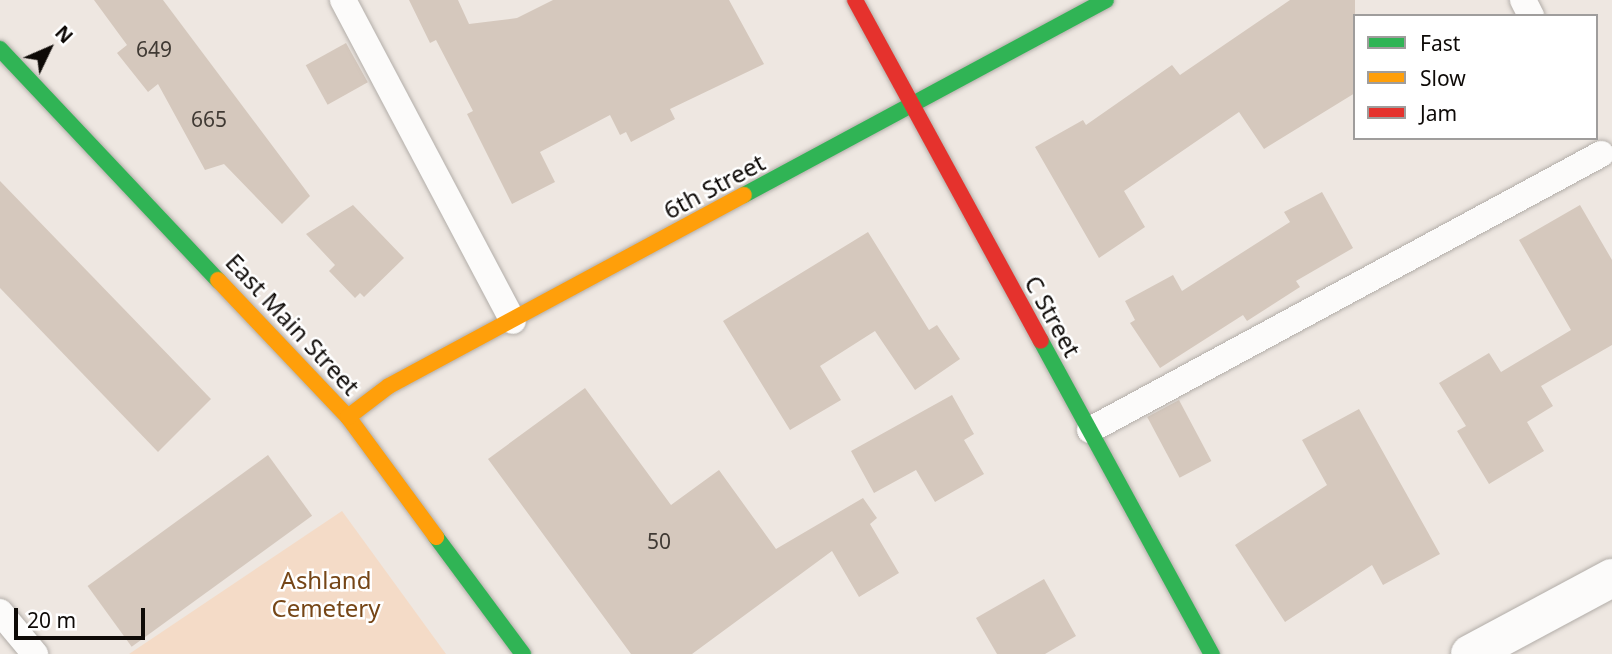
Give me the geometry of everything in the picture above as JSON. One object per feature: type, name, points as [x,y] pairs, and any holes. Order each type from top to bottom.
[{"type":"street","name":"C Street","points":[[855,0],[1212,654]]},
{"type":"street","name":"6th Street","points":[[348,417],[389,386],[1105,0]]},
{"type":"street","name":"East Main Street","points":[[0,49],[348,417],[523,654]]},
{"type":"street","points":[[1471,654],[1612,578]]},
{"type":"lane","points":[[343,0],[513,321]]},
{"type":"lane","points":[[1090,430],[1602,156]]},
{"type":"lane","points":[[0,612],[35,654]]},
{"type":"green space","name":"Ashland Cemetery","points":[[342,511],[446,654],[129,654]]},
{"type":"building","points":[[94,0],[163,0],[310,196],[282,224],[224,164],[205,170],[158,84],[148,92],[117,53],[127,45]]},
{"type":"building","points":[[409,0],[458,0],[469,24],[517,18],[553,0],[729,0],[764,64],[670,109],[675,119],[631,142],[626,132],[620,135],[610,115],[540,152],[555,182],[512,204],[467,114],[473,111],[436,40],[430,43]]},
{"type":"building","points":[[1290,0],[1355,0],[1353,94],[1264,149],[1239,112],[1124,191],[1145,227],[1099,258],[1035,147],[1083,120],[1086,125],[1172,65],[1180,75]]},
{"type":"building","points":[[346,43],[368,82],[328,105],[306,65]]},
{"type":"building","points":[[0,181],[211,399],[158,452],[0,288]]},
{"type":"building","points":[[1322,192],[1353,248],[1296,281],[1300,287],[1247,321],[1243,315],[1160,368],[1130,323],[1135,320],[1125,301],[1173,275],[1182,291],[1290,222],[1284,212]]},
{"type":"building","points":[[353,205],[404,258],[364,297],[360,293],[355,298],[329,271],[335,265],[306,234]]},
{"type":"building","points":[[1580,205],[1612,260],[1612,345],[1541,386],[1553,406],[1527,422],[1544,451],[1489,484],[1457,431],[1466,426],[1439,383],[1489,353],[1501,372],[1571,330],[1519,240]]},
{"type":"building","points":[[868,232],[929,330],[937,325],[960,359],[915,390],[875,331],[820,366],[841,400],[790,430],[723,321]]},
{"type":"building","points":[[585,388],[671,505],[719,470],[776,549],[863,498],[877,518],[870,524],[899,573],[859,597],[832,551],[692,654],[631,654],[488,459]]},
{"type":"building","points":[[952,395],[974,434],[964,440],[984,474],[935,502],[916,470],[874,493],[851,451]]},
{"type":"building","points":[[1179,400],[1211,461],[1180,478],[1147,417]]},
{"type":"building","points":[[1359,409],[1440,554],[1383,585],[1372,565],[1285,622],[1235,545],[1327,485],[1302,440]]},
{"type":"building","points":[[268,455],[312,516],[132,647],[88,586]]},
{"type":"building","points":[[1044,579],[1076,636],[1045,654],[997,654],[976,618]]},
{"type":"traffic: fast","points":[[744,195],[1106,0]]},
{"type":"traffic: fast","points":[[0,49],[218,280]]},
{"type":"traffic: fast","points":[[1041,341],[1212,654]]},
{"type":"traffic: fast","points":[[436,537],[523,654]]},
{"type":"traffic: slow","points":[[348,417],[389,386],[744,195]]},
{"type":"traffic: slow","points":[[218,280],[348,417],[436,537]]},
{"type":"traffic: jam","points":[[855,0],[1041,341]]}]
